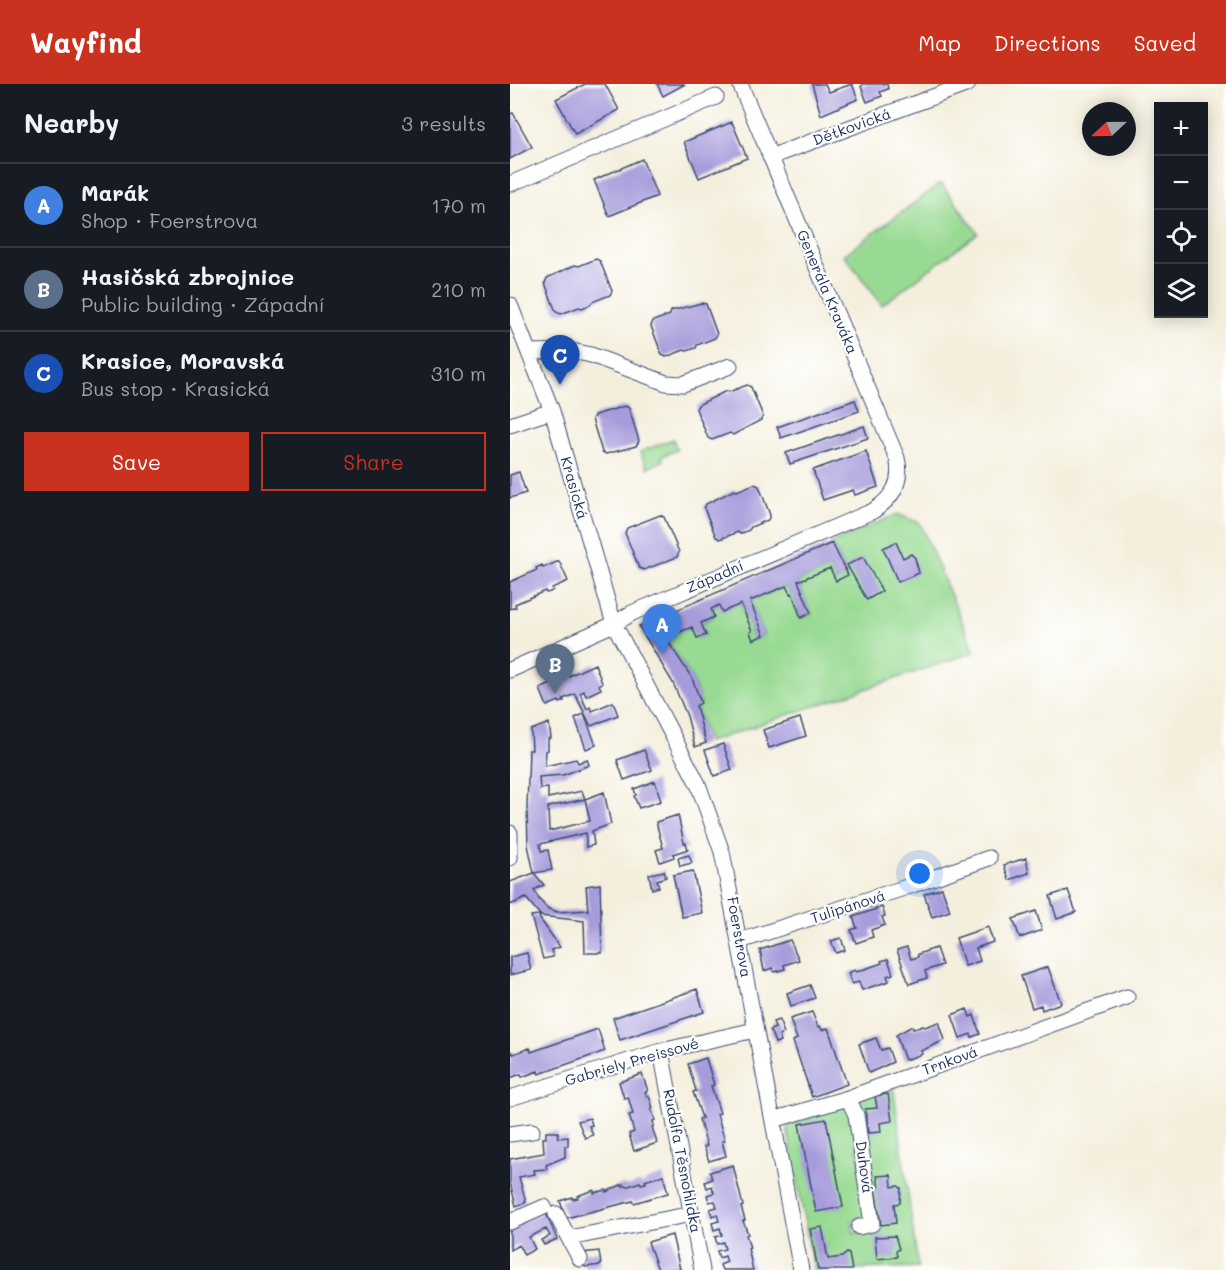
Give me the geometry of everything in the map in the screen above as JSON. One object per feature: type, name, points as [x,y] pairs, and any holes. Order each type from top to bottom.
[{"type":"street","name":"Generála Kraváka","points":[[740,84],[897,458],[899,478],[896,489],[887,500]]},
{"type":"street","name":"Dětkovická","points":[[770,157],[968,84]]},
{"type":"street","points":[[510,184],[716,97]]},
{"type":"street","name":"Krasická","points":[[510,305],[552,411],[614,624]]},
{"type":"street","points":[[530,352],[572,351],[591,354],[666,383],[683,384],[730,366]]},
{"type":"street","points":[[510,425],[552,411]]},
{"type":"street","name":"Západní","points":[[510,670],[614,624],[632,613],[873,511],[887,500]]},
{"type":"street","name":"Foerstrova","points":[[614,624],[698,784],[722,852],[801,1270]]},
{"type":"street","points":[[510,833],[510,858]]},
{"type":"street","name":"Tulipánová","points":[[740,941],[989,858]]},
{"type":"street","name":"Trnková","points":[[772,1120],[848,1098],[1127,997]]},
{"type":"street","name":"Gabriely Preissové","points":[[510,1098],[661,1051],[755,1030]]},
{"type":"street","name":"Rudolfa Těsnohlídka","points":[[661,1051],[702,1270]]},
{"type":"street","name":"Duhová","points":[[848,1098],[856,1115],[872,1224],[859,1227]]},
{"type":"street","points":[[510,1134],[532,1131]]},
{"type":"street","points":[[510,1222],[550,1211],[580,1258]]},
{"type":"street","points":[[569,1239],[692,1214]]},
{"type":"green space","points":[[941,183],[978,233],[882,305],[844,255]]},
{"type":"green space","points":[[673,439],[677,450],[662,456],[663,461],[647,468],[640,452]]},
{"type":"green space","points":[[897,514],[920,523],[975,652],[708,742],[696,706],[701,703],[692,678],[661,631],[672,627],[675,633],[692,627],[697,638],[706,635],[701,623],[714,617],[711,609],[719,605],[741,604],[754,640],[764,635],[750,601],[786,586],[790,594],[792,593],[801,618],[811,614],[798,581],[830,568],[836,581],[848,575],[832,543]]},
{"type":"green space","points":[[893,1085],[918,1267],[814,1270],[787,1128],[789,1125],[844,1105],[852,1107],[867,1218],[852,1220],[854,1233],[878,1232],[859,1097]]},
{"type":"building","points":[[585,84],[605,84],[619,110],[575,134],[556,99]]},
{"type":"building","points":[[657,84],[685,84],[663,96]]},
{"type":"building","points":[[812,84],[825,84],[829,92],[852,84],[858,99],[821,115]]},
{"type":"building","points":[[887,84],[888,89],[880,92],[882,96],[867,102],[861,86]]},
{"type":"building","points":[[513,113],[532,147],[510,159],[510,114]]},
{"type":"building","points":[[732,122],[747,158],[699,178],[684,142]]},
{"type":"building","points":[[642,159],[657,196],[609,216],[594,180]]},
{"type":"building","points":[[596,259],[600,261],[612,291],[610,295],[582,308],[561,314],[556,312],[545,283],[547,278],[575,265],[579,266]]},
{"type":"building","points":[[701,303],[706,304],[717,334],[715,338],[687,351],[666,357],[662,355],[651,326],[653,321],[670,315],[671,311]]},
{"type":"building","points":[[747,385],[751,387],[763,416],[761,420],[733,435],[730,433],[712,440],[708,438],[696,409],[698,405],[726,391]]},
{"type":"building","points":[[855,400],[859,411],[781,438],[777,427]]},
{"type":"building","points":[[625,406],[629,408],[639,441],[636,446],[606,454],[602,452],[592,419],[595,415]]},
{"type":"building","points":[[864,426],[868,438],[790,464],[786,453]]},
{"type":"building","points":[[866,451],[878,487],[855,495],[853,490],[823,500],[813,470]]},
{"type":"building","points":[[519,472],[526,493],[510,498],[510,475]]},
{"type":"building","points":[[754,484],[759,486],[770,515],[768,520],[740,534],[738,532],[720,539],[716,537],[704,508],[706,504],[734,490],[737,491]]},
{"type":"building","points":[[660,515],[664,517],[679,552],[677,557],[644,570],[639,568],[625,533],[627,528]]},
{"type":"building","points":[[896,542],[903,558],[911,554],[915,558],[919,573],[898,582],[883,548]]},
{"type":"building","points":[[832,543],[848,575],[836,581],[830,568],[798,581],[811,613],[801,618],[792,593],[790,594],[786,586],[750,601],[764,635],[753,640],[750,632],[752,631],[741,604],[722,612],[719,605],[711,609],[714,617],[701,623],[706,635],[697,638],[692,627],[675,634],[672,627],[661,631],[692,678],[701,703],[696,706],[706,743],[695,747],[687,716],[673,683],[639,626]]},
{"type":"building","points":[[863,557],[882,591],[867,600],[847,565]]},
{"type":"building","points":[[559,561],[568,581],[552,588],[550,592],[545,591],[515,604],[516,607],[510,609],[510,582],[537,570],[536,568],[542,565],[543,568]]},
{"type":"building","points":[[595,664],[602,683],[599,685],[601,689],[586,696],[584,691],[580,693],[587,709],[590,707],[592,711],[613,702],[618,715],[591,726],[575,694],[563,699],[564,701],[560,703],[559,701],[547,706],[540,689]]},
{"type":"building","points":[[584,714],[596,745],[586,749],[575,718]]},
{"type":"building","points":[[800,718],[806,736],[769,748],[763,730]]},
{"type":"building","points":[[549,723],[551,738],[548,739],[545,766],[576,759],[578,763],[587,759],[589,765],[563,775],[539,777],[540,789],[548,788],[548,798],[582,791],[585,799],[604,792],[611,824],[592,831],[594,845],[586,847],[586,833],[540,844],[541,851],[548,850],[552,870],[534,873],[528,845],[527,808],[529,750],[532,750],[531,730]],"holes":[[[585,799],[590,821],[549,831],[548,807]]]},
{"type":"building","points":[[723,744],[732,770],[714,776],[705,750]]},
{"type":"building","points":[[644,750],[652,770],[624,780],[617,760]]},
{"type":"building","points":[[655,781],[661,801],[639,808],[634,789]]},
{"type":"building","points":[[678,815],[684,843],[688,849],[660,862],[656,850],[663,848],[656,822]]},
{"type":"building","points":[[689,855],[692,863],[680,866],[678,858]]},
{"type":"building","points":[[1026,858],[1029,873],[1009,880],[1004,865]]},
{"type":"building","points":[[664,871],[666,877],[657,880],[659,887],[652,889],[649,874]]},
{"type":"building","points":[[693,871],[702,913],[682,917],[673,875]]},
{"type":"building","points":[[534,873],[544,885],[534,890],[539,899],[547,908],[557,912],[588,910],[586,886],[600,884],[602,953],[585,953],[584,921],[541,916],[526,898],[510,905],[510,882]]},
{"type":"building","points":[[942,888],[950,911],[932,917],[924,894]]},
{"type":"building","points":[[1068,890],[1076,912],[1057,919],[1050,896]]},
{"type":"building","points":[[882,907],[885,925],[871,930],[873,937],[856,943],[851,930],[857,928],[853,917]]},
{"type":"building","points":[[1036,911],[1042,930],[1020,938],[1013,919]]},
{"type":"building","points":[[539,915],[560,947],[551,950],[553,957],[543,959],[531,916]]},
{"type":"building","points":[[988,927],[993,942],[976,948],[980,961],[965,966],[956,938]]},
{"type":"building","points":[[841,938],[845,950],[836,953],[831,941]]},
{"type":"building","points":[[790,940],[799,960],[784,965],[785,969],[774,972],[773,968],[764,971],[760,950]]},
{"type":"building","points":[[907,947],[911,959],[936,948],[942,965],[925,971],[927,978],[909,984],[897,950]]},
{"type":"building","points":[[527,953],[531,970],[510,975],[510,957]]},
{"type":"building","points":[[888,959],[893,974],[887,976],[889,981],[862,990],[859,982],[852,984],[848,973]]},
{"type":"building","points":[[1048,967],[1061,1003],[1042,1010],[1041,1005],[1032,1008],[1021,976]]},
{"type":"building","points":[[810,985],[815,998],[791,1006],[787,993]]},
{"type":"building","points":[[697,989],[704,1012],[620,1040],[613,1018]]},
{"type":"building","points":[[967,1009],[970,1017],[974,1015],[980,1034],[960,1038],[952,1015]]},
{"type":"building","points":[[812,1012],[818,1027],[820,1026],[822,1030],[828,1028],[847,1084],[812,1097],[793,1041],[797,1039],[790,1019]]},
{"type":"building","points":[[779,1020],[784,1033],[779,1035],[781,1041],[775,1043],[770,1030],[775,1028],[773,1022]]},
{"type":"building","points":[[939,1022],[945,1040],[921,1051],[922,1054],[905,1060],[896,1035],[912,1026],[913,1029]]},
{"type":"building","points":[[598,1029],[605,1051],[539,1074],[538,1071],[522,1077],[521,1074],[510,1078],[510,1053],[530,1048],[531,1052]]},
{"type":"building","points":[[876,1038],[881,1050],[888,1048],[893,1062],[869,1073],[859,1044]]},
{"type":"building","points":[[706,1058],[714,1085],[711,1086],[720,1113],[717,1114],[725,1141],[722,1141],[726,1156],[709,1161],[699,1119],[702,1118],[693,1092],[696,1091],[688,1064]]},
{"type":"building","points":[[642,1074],[648,1091],[645,1092],[653,1108],[651,1108],[655,1120],[652,1127],[657,1143],[634,1151],[629,1134],[634,1132],[629,1115],[633,1114],[628,1097],[624,1098],[619,1082]]},
{"type":"building","points":[[888,1094],[892,1121],[880,1123],[881,1132],[868,1133],[865,1109],[877,1108],[875,1096]]},
{"type":"building","points":[[590,1118],[592,1125],[589,1126],[593,1135],[585,1138],[578,1121]]},
{"type":"building","points":[[826,1119],[843,1207],[816,1212],[799,1124]]},
{"type":"building","points":[[546,1132],[558,1132],[558,1138],[568,1137],[565,1157],[546,1165],[547,1169],[534,1170],[535,1174],[519,1177],[526,1202],[516,1206],[510,1183],[510,1159],[544,1153],[543,1138],[546,1138]]},
{"type":"building","points":[[733,1165],[743,1206],[741,1207],[745,1220],[743,1221],[748,1234],[746,1235],[753,1270],[722,1270],[720,1265],[727,1262],[725,1256],[719,1258],[717,1251],[725,1249],[723,1242],[717,1244],[715,1237],[722,1235],[720,1228],[714,1230],[712,1223],[719,1221],[717,1214],[712,1216],[710,1209],[717,1207],[715,1201],[709,1202],[707,1195],[714,1193],[712,1186],[707,1188],[705,1182],[712,1179],[710,1172]]},
{"type":"building","points":[[663,1175],[668,1193],[634,1203],[633,1201],[566,1218],[560,1201],[572,1197],[572,1199],[578,1198],[577,1196],[594,1190],[594,1193],[606,1190],[606,1192],[623,1184],[623,1186],[629,1186],[640,1182],[641,1184],[646,1183],[645,1181]]},
{"type":"building","points":[[891,1175],[892,1187],[901,1188],[900,1203],[894,1204],[896,1223],[881,1225],[875,1189],[879,1188],[877,1176]]},
{"type":"building","points":[[545,1211],[557,1239],[544,1245],[541,1240],[550,1236],[546,1229],[529,1237],[535,1249],[524,1255],[519,1245],[510,1250],[510,1226]]},
{"type":"building","points":[[822,1227],[828,1259],[842,1257],[847,1253],[852,1270],[818,1270],[810,1229]]},
{"type":"building","points":[[672,1235],[680,1269],[658,1270],[648,1242]]},
{"type":"building","points":[[895,1236],[899,1249],[896,1251],[897,1257],[877,1259],[875,1237]]},
{"type":"building","points":[[599,1251],[601,1265],[585,1267],[582,1253]]},
{"type":"place","name":"Krasice, Moravská","points":[[560,385]]},
{"type":"place","name":"Marák","points":[[662,654]]},
{"type":"place","name":"Hasičská zbrojnice","points":[[555,694]]}]
